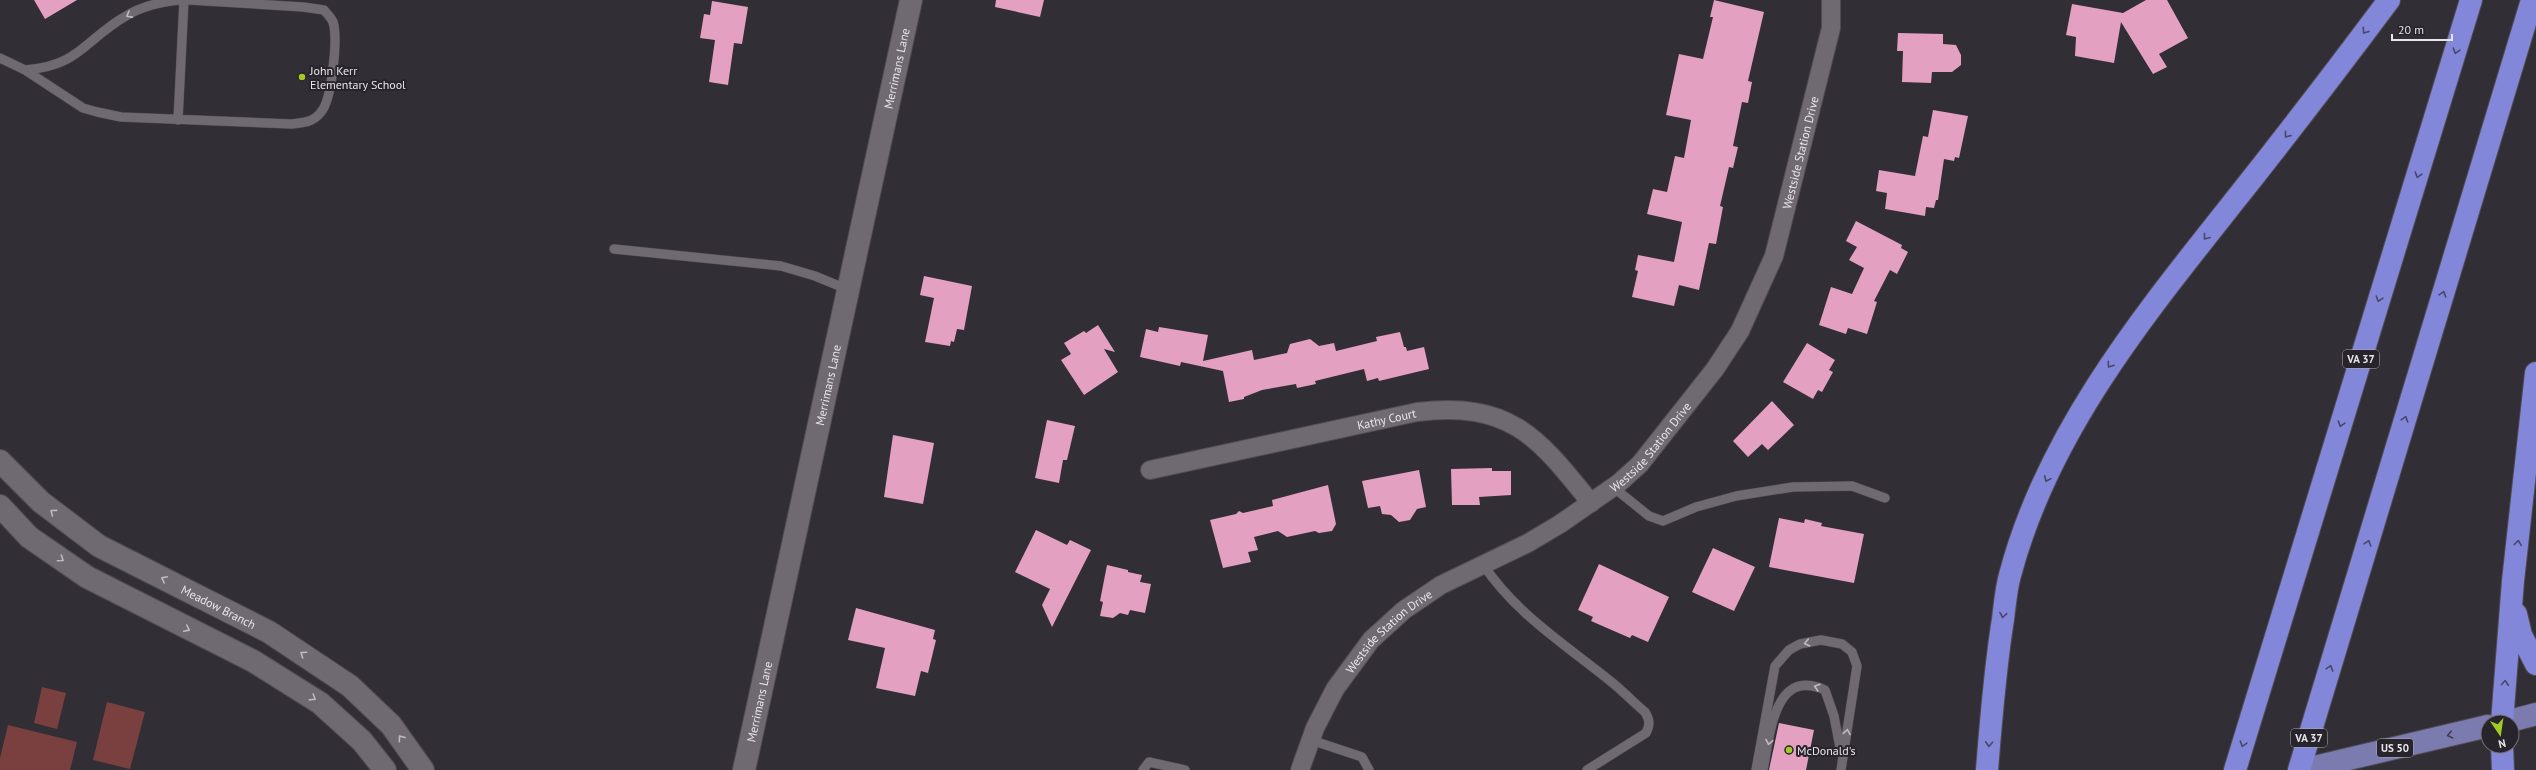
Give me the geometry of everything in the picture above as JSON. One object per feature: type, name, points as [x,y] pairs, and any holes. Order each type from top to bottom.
[{"type":"highway","points":[[1987,770],[1991,707],[2010,576],[2023,536],[2057,456],[2100,380],[2132,333],[2332,77],[2388,0]]},
{"type":"highway","name":"VA 37","points":[[2235,770],[2471,0]]},
{"type":"highway","name":"VA 37","points":[[2301,770],[2319,705],[2532,0]]},
{"type":"highway","points":[[2503,714],[2514,581],[2536,373]]},
{"type":"highway","points":[[2514,581],[2521,635],[2536,664]]},
{"type":"highway","points":[[2502,754],[2503,770]]},
{"type":"main road","name":"Merrimans Lane","points":[[744,770],[911,0]]},
{"type":"main road","name":"Meadow Branch","points":[[0,461],[41,502],[99,546],[269,632],[350,686],[391,725],[423,770]]},
{"type":"main road","points":[[0,506],[29,537],[87,577],[253,661],[320,702],[362,741],[386,770]]},
{"type":"main road","points":[[2520,718],[2536,714]]},
{"type":"main road","name":"US 50","points":[[2301,770],[2480,728]]},
{"type":"street","name":"Westside Station Drive","points":[[1300,770],[1310,740],[1335,689],[1371,640],[1404,610],[1441,584],[1482,563],[1528,543],[1591,503],[1613,487],[1640,464],[1714,369],[1740,331],[1757,297],[1778,241],[1831,28],[1831,0]]},
{"type":"street","name":"Kathy Court","points":[[1150,470],[1417,412],[1443,409],[1464,410],[1506,420],[1523,429],[1556,460],[1591,503]]},
{"type":"lane","points":[[25,70],[42,69],[67,60],[125,16],[148,6],[179,0]]},
{"type":"lane","points":[[178,120],[184,0]]},
{"type":"lane","points":[[0,58],[25,70],[83,108],[122,117],[291,124],[310,121],[318,116],[327,104],[332,65],[334,28],[324,10],[303,7],[189,0]]},
{"type":"lane","points":[[614,249],[781,266],[815,276],[849,290]]},
{"type":"lane","points":[[1613,487],[1649,516],[1663,520],[1696,507],[1736,496],[1793,487],[1852,486],[1885,498]]},
{"type":"lane","points":[[1482,563],[1510,600],[1547,634],[1610,680],[1645,712],[1649,718],[1649,727],[1646,733],[1587,770]]},
{"type":"lane","points":[[1756,770],[1775,666],[1789,650],[1800,644],[1821,640],[1842,644],[1852,652],[1857,666],[1841,770]]},
{"type":"lane","points":[[1763,770],[1774,714],[1779,701],[1786,694],[1798,687],[1814,685],[1825,690],[1830,701],[1842,760]]},
{"type":"lane","points":[[1310,740],[1362,757],[1369,770]]},
{"type":"lane","points":[[1143,770],[1148,762],[1185,770]]},
{"type":"shaded area","points":[[42,687],[66,693],[57,729],[34,723]]},
{"type":"shaded area","points":[[107,702],[145,712],[130,769],[93,760]]},
{"type":"shaded area","points":[[8,725],[77,742],[70,770],[0,770],[0,758]]},
{"type":"building","points":[[34,0],[77,0],[45,19]]},
{"type":"building","points":[[996,0],[1044,0],[1040,17],[995,7]]},
{"type":"building","points":[[1714,0],[1764,12],[1748,81],[1752,82],[1748,103],[1742,102],[1733,146],[1738,147],[1733,168],[1729,167],[1720,206],[1723,207],[1716,244],[1709,243],[1699,290],[1679,285],[1674,306],[1632,297],[1638,271],[1635,270],[1638,255],[1674,262],[1682,222],[1647,214],[1653,189],[1667,192],[1675,156],[1684,158],[1691,120],[1666,115],[1679,54],[1703,59],[1713,17],[1710,17]]},
{"type":"building","points":[[2146,0],[2167,0],[2188,38],[2159,54],[2167,67],[2153,74],[2121,22],[2114,63],[2075,56],[2076,37],[2066,35],[2072,4],[2123,13]]},
{"type":"building","points":[[712,1],[748,7],[742,44],[734,43],[728,85],[709,82],[715,40],[700,38],[704,14],[710,15]]},
{"type":"building","points":[[1898,33],[1943,34],[1943,44],[1956,45],[1961,55],[1961,65],[1952,72],[1932,72],[1931,83],[1902,82],[1903,51],[1897,51]]},
{"type":"building","points":[[1933,110],[1968,116],[1959,158],[1955,157],[1954,161],[1944,159],[1938,200],[1936,200],[1934,208],[1926,207],[1925,216],[1885,209],[1887,193],[1876,191],[1879,170],[1915,176],[1923,136],[1928,137]]},
{"type":"building","points":[[1856,221],[1902,245],[1901,248],[1908,252],[1897,274],[1890,270],[1874,301],[1877,302],[1867,334],[1848,328],[1846,334],[1819,325],[1831,287],[1852,294],[1864,268],[1849,260],[1857,247],[1846,241]]},
{"type":"building","points":[[924,276],[972,286],[964,330],[957,329],[954,342],[951,341],[950,346],[925,342],[934,298],[920,295]]},
{"type":"building","points":[[1098,325],[1115,352],[1104,349],[1118,372],[1084,395],[1061,360],[1071,354],[1064,343],[1084,331],[1086,333]]},
{"type":"building","points":[[1159,327],[1208,335],[1203,361],[1252,350],[1254,360],[1287,353],[1290,344],[1310,339],[1319,346],[1334,343],[1336,351],[1377,341],[1376,337],[1400,332],[1404,347],[1406,347],[1407,351],[1424,347],[1429,369],[1379,381],[1378,378],[1367,381],[1364,369],[1315,381],[1316,384],[1297,388],[1296,384],[1262,390],[1244,397],[1244,399],[1229,402],[1223,371],[1181,362],[1180,366],[1140,357],[1146,329],[1158,332]]},
{"type":"building","points":[[1807,343],[1835,360],[1829,370],[1833,372],[1822,392],[1818,390],[1813,399],[1783,382]]},
{"type":"building","points":[[1772,401],[1794,425],[1768,450],[1762,444],[1748,457],[1733,441]]},
{"type":"building","points":[[1047,420],[1075,426],[1067,460],[1063,460],[1059,483],[1035,478]]},
{"type":"building","points":[[893,435],[934,443],[923,504],[884,497]]},
{"type":"building","points":[[1492,468],[1492,471],[1511,471],[1511,495],[1479,497],[1480,505],[1452,505],[1451,469]]},
{"type":"building","points":[[1419,470],[1426,507],[1417,509],[1410,520],[1399,522],[1391,515],[1382,514],[1380,506],[1368,508],[1362,481]]},
{"type":"building","points":[[1328,485],[1336,524],[1332,531],[1319,533],[1315,531],[1287,537],[1278,531],[1254,537],[1258,550],[1248,552],[1251,562],[1223,568],[1210,520],[1236,514],[1239,511],[1243,513],[1273,506],[1272,500]]},
{"type":"building","points":[[1779,518],[1804,523],[1805,519],[1822,523],[1821,526],[1864,534],[1854,583],[1769,567]]},
{"type":"building","points":[[1036,530],[1067,545],[1070,540],[1091,550],[1052,627],[1042,605],[1050,589],[1015,572]]},
{"type":"building","points":[[1713,548],[1755,567],[1734,611],[1692,592]]},
{"type":"building","points":[[1599,564],[1669,597],[1648,642],[1632,635],[1630,638],[1591,621],[1593,617],[1578,610]]},
{"type":"building","points":[[1107,565],[1142,575],[1140,582],[1151,584],[1145,613],[1130,610],[1128,615],[1120,613],[1113,618],[1100,616],[1103,602],[1100,601]]},
{"type":"building","points":[[856,608],[935,630],[933,639],[936,640],[928,673],[921,671],[915,696],[876,688],[885,648],[848,640]]},
{"type":"building","name":"McDonald's","points":[[1779,723],[1814,730],[1806,770],[1769,770]]},
{"type":"place","name":"John Kerr Elementary School","points":[[302,77]]},
{"type":"place","name":"McDonald's","points":[[1789,750]]}]
